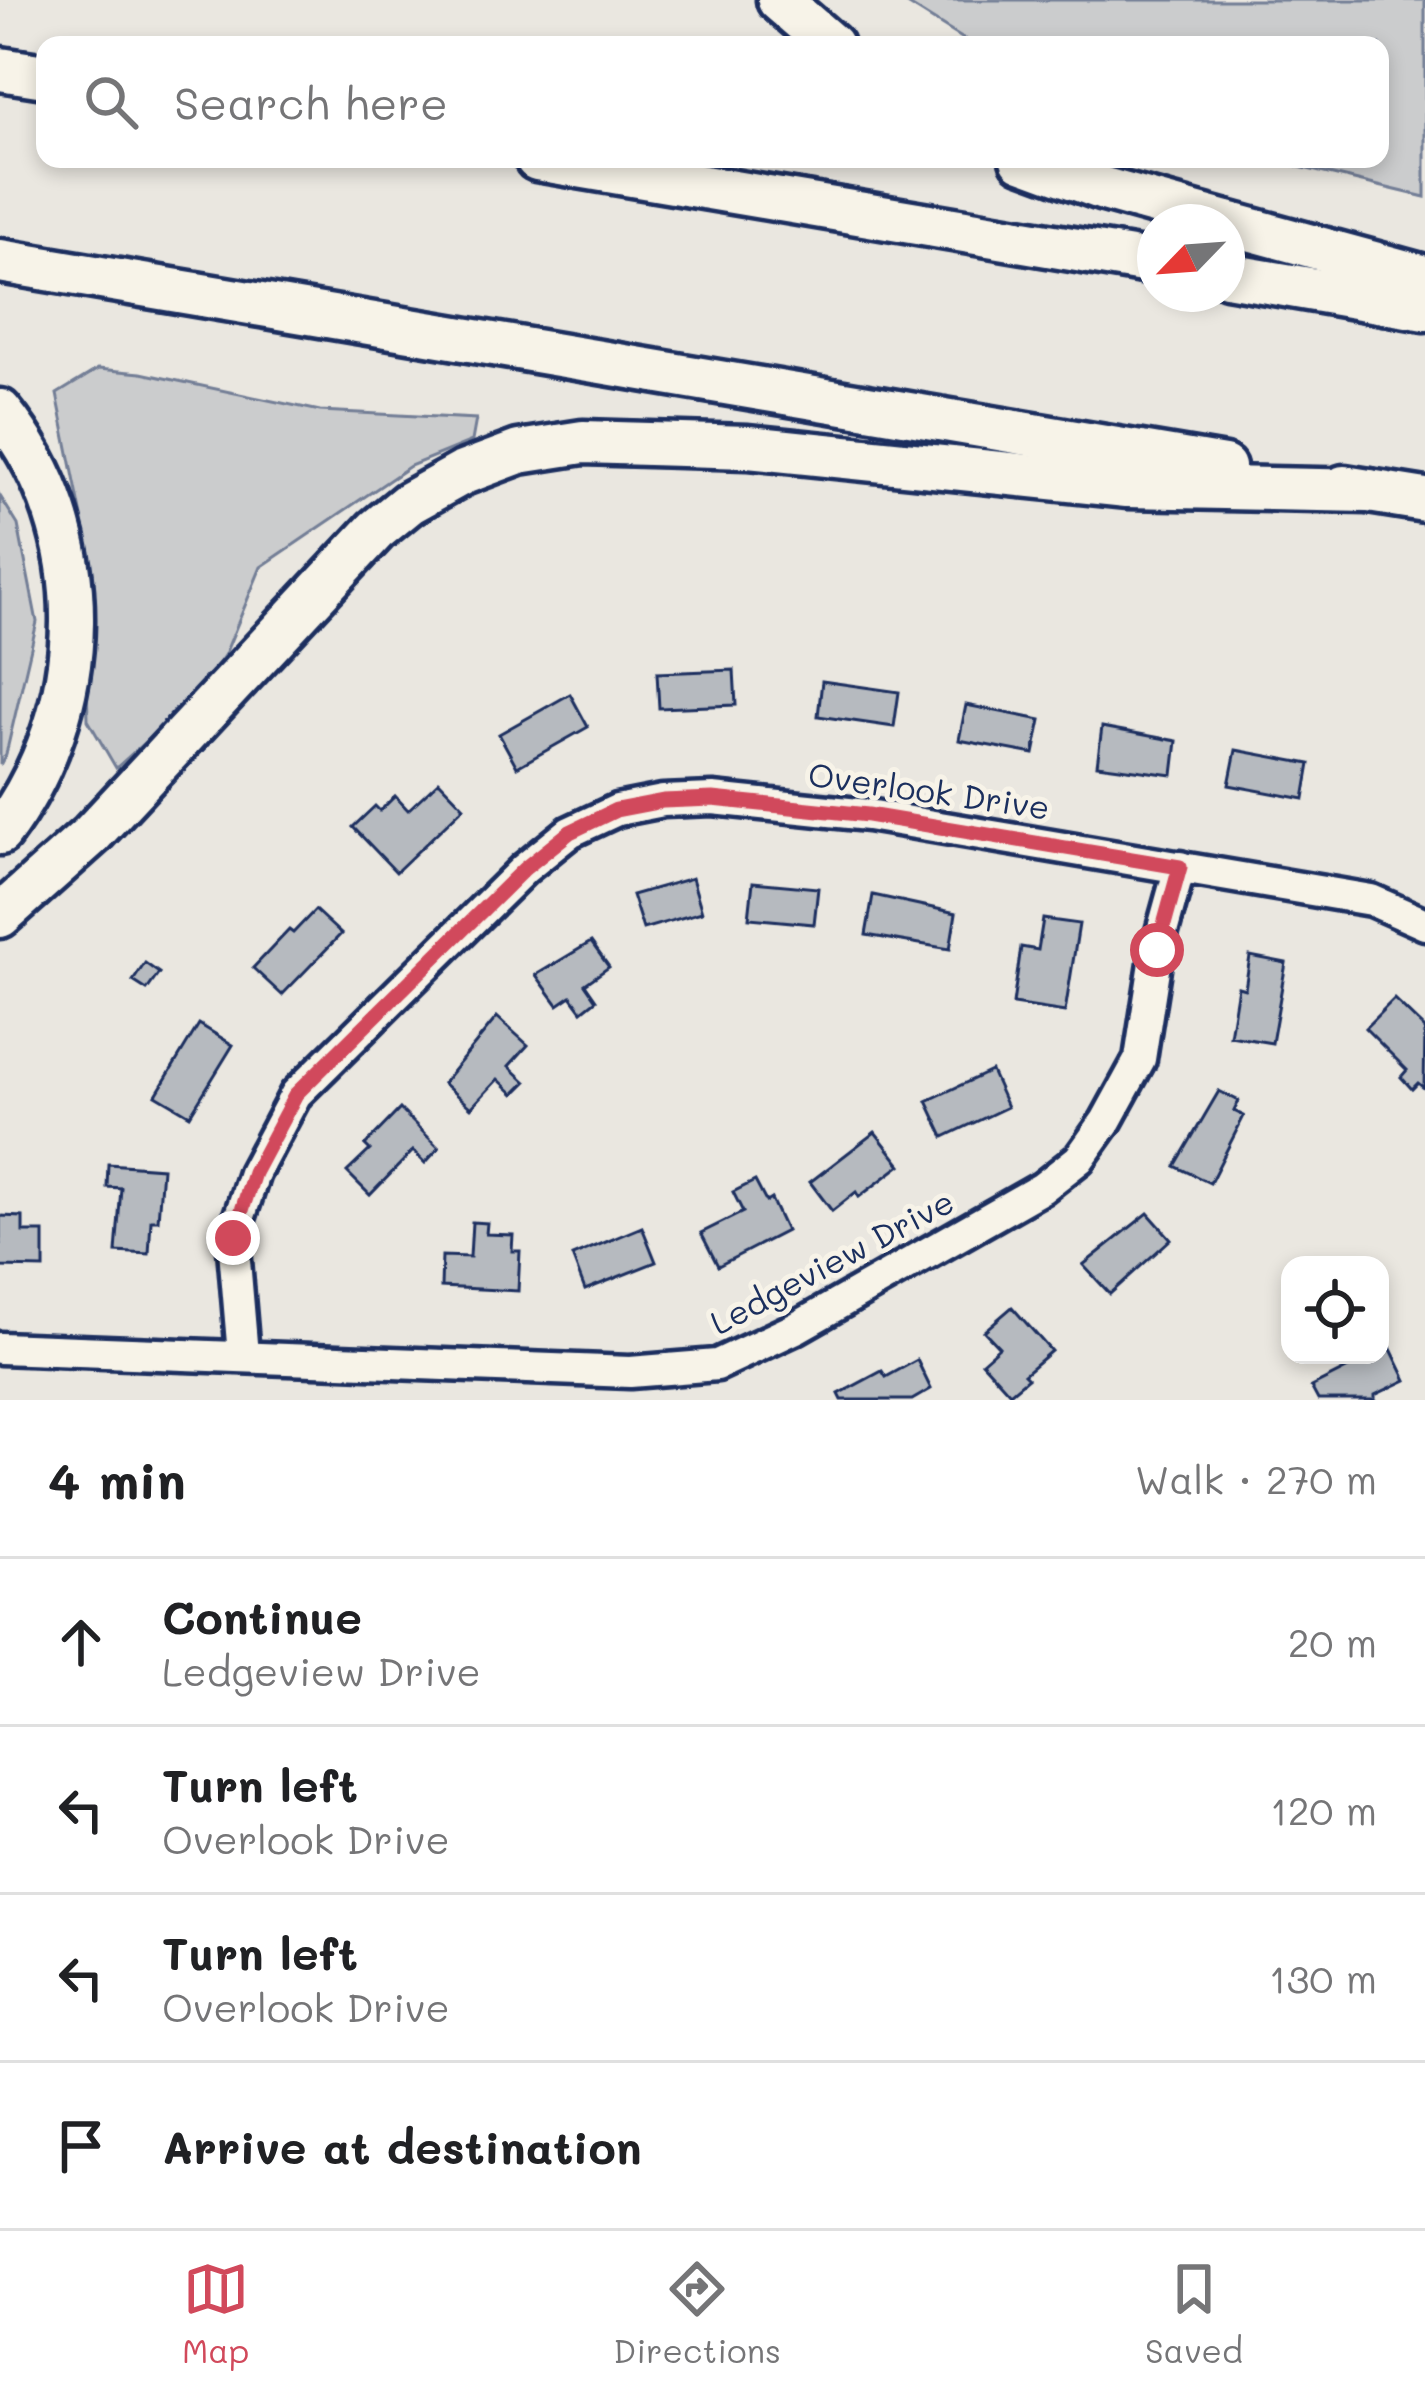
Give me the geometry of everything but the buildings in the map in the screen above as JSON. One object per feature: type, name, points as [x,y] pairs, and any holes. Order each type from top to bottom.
[{"type":"highway","points":[[779,0],[821,36]]},
{"type":"highway","points":[[0,69],[36,75]]},
{"type":"highway","points":[[590,168],[1137,260]]},
{"type":"highway","points":[[1047,168],[1157,204]]},
{"type":"highway","points":[[1245,228],[1425,277]]},
{"type":"highway","points":[[0,261],[1425,500]]},
{"type":"highway","points":[[1245,278],[1425,309]]},
{"type":"highway","points":[[0,411],[49,492],[65,545],[71,604],[62,709],[40,768],[0,833]]},
{"type":"highway","points":[[0,916],[91,835],[376,530],[445,482],[519,452],[583,442],[680,443],[1127,486],[1370,491]]},
{"type":"street","name":"Overlook Drive","points":[[243,1355],[233,1238],[254,1173],[296,1094],[524,869],[570,832],[616,810],[663,801],[713,799],[868,815],[1371,900],[1425,924]]},
{"type":"street","name":"Ledgeview Drive","points":[[0,1348],[630,1372],[717,1365],[796,1328],[1042,1189],[1079,1159],[1140,1059],[1157,950],[1180,867]]},
{"type":"shaded area","points":[[901,0],[1425,0],[1425,197],[1304,168],[1389,168],[1389,36],[959,36]]},
{"type":"shaded area","points":[[98,369],[141,373],[320,411],[476,419],[472,441],[410,466],[261,567],[225,654],[201,691],[116,768],[88,720],[83,522],[57,394]]},
{"type":"shaded area","points":[[0,496],[18,525],[37,622],[0,765]]},
{"type":"route","points":[[233,1238],[254,1173],[296,1094],[524,869],[570,832],[616,810],[663,801],[713,799],[868,815],[1180,867],[1157,950]]}]
